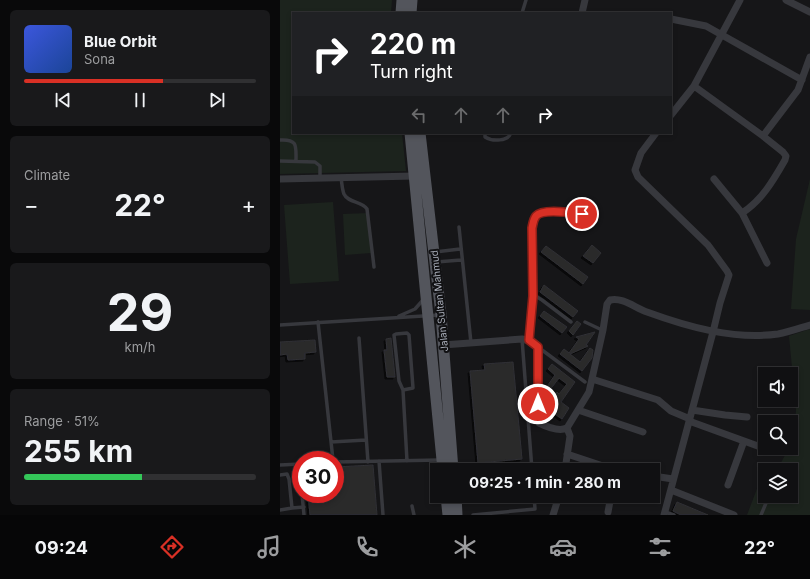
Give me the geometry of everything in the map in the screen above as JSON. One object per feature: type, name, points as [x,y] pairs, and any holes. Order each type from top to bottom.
[{"type":"main road","points":[[401,12],[402,0]]},
{"type":"main road","points":[[411,12],[412,0]]},
{"type":"main road","name":"Jalan Sultan Mahmud","points":[[410,134],[427,295],[423,315],[431,344],[443,463]]},
{"type":"main road","name":"Jalan Sultan Mahmud","points":[[420,134],[441,314],[452,463]]},
{"type":"main road","points":[[447,503],[448,515]]},
{"type":"main road","points":[[456,503],[457,515]]},
{"type":"street","points":[[582,12],[585,0]]},
{"type":"street","points":[[672,114],[694,86],[740,0]]},
{"type":"street","points":[[786,0],[810,12]]},
{"type":"street","points":[[672,19],[706,26],[802,80]]},
{"type":"street","points":[[763,136],[793,97],[802,80],[810,57]]},
{"type":"street","points":[[694,86],[763,136],[786,156],[762,197],[742,213]]},
{"type":"street","points":[[655,134],[641,153],[635,170],[638,177],[708,245],[729,275],[720,302],[664,513]]},
{"type":"street","points":[[280,179],[415,176]]},
{"type":"street","points":[[714,179],[742,213],[766,264]]},
{"type":"street","points":[[443,346],[526,339],[538,347],[539,423],[547,428],[564,430],[567,428],[590,392],[588,381],[603,330],[607,304],[610,300],[622,300],[646,312],[713,332],[756,335],[779,334],[810,324]]},
{"type":"street","points":[[588,381],[658,400],[671,411],[689,420],[758,446]]},
{"type":"street","points":[[578,410],[643,432]]},
{"type":"street","points":[[692,410],[725,416],[747,417]]},
{"type":"street","points":[[566,463],[570,436],[567,428]]},
{"type":"street","points":[[728,485],[744,441]]},
{"type":"street","points":[[567,454],[594,463]]},
{"type":"street","points":[[660,477],[673,479]]},
{"type":"street","points":[[670,490],[734,515]]},
{"type":"street","points":[[553,515],[557,503]]},
{"type":"street","points":[[608,512],[610,503]]},
{"type":"lane","points":[[522,12],[526,0]]},
{"type":"lane","points":[[485,134],[489,140],[506,139],[511,134]]},
{"type":"lane","points":[[280,140],[289,140],[294,142],[296,146],[296,161]]},
{"type":"lane","points":[[280,161],[318,163],[320,166],[320,179]]},
{"type":"lane","points":[[341,178],[344,194],[347,198],[362,204],[367,210],[374,267]]},
{"type":"lane","points":[[532,463],[526,339],[533,296],[532,228],[536,217],[542,212],[594,215]]},
{"type":"lane","points":[[459,227],[461,260],[471,343]]},
{"type":"lane","points":[[434,257],[460,249]]},
{"type":"lane","points":[[434,257],[461,260]]},
{"type":"lane","points":[[396,317],[415,309],[427,295]]},
{"type":"lane","points":[[533,296],[542,300],[571,322]]},
{"type":"lane","points":[[280,325],[441,314]]},
{"type":"lane","points":[[318,322],[332,451]]},
{"type":"lane","points":[[584,322],[603,330]]},
{"type":"lane","points":[[404,390],[413,388],[409,335],[407,333],[394,335],[399,381],[404,390],[407,461]]},
{"type":"lane","points":[[359,338],[368,462]]},
{"type":"lane","points":[[538,347],[588,381]]},
{"type":"lane","points":[[331,442],[366,440]]},
{"type":"lane","points":[[344,461],[407,461],[430,464]]},
{"type":"lane","points":[[379,461],[383,515]]},
{"type":"lane","points":[[280,465],[292,464]]},
{"type":"lane","points":[[280,475],[288,474],[290,479],[292,508]]},
{"type":"lane","points":[[303,503],[304,515]]},
{"type":"lane","points":[[473,515],[535,509],[535,503]]},
{"type":"lane","points":[[761,515],[766,503]]},
{"type":"lane","points":[[412,506],[414,515]]},
{"type":"lane","points":[[280,510],[304,507]]},
{"type":"lane","points":[[664,513],[674,515]]},
{"type":"shaded area","points":[[280,0],[392,0],[391,12],[292,12],[292,134],[402,134],[406,171],[280,174]]},
{"type":"shaded area","points":[[810,179],[810,310],[791,309],[796,239]]},
{"type":"shaded area","points":[[333,202],[339,281],[290,284],[284,205]]},
{"type":"shaded area","points":[[369,213],[371,253],[345,255],[343,214]]},
{"type":"shaded area","points":[[810,329],[810,515],[747,515],[758,486],[758,503],[798,503],[798,463],[781,463],[785,455],[798,455],[798,415],[796,415],[796,407],[798,407],[798,367],[792,367],[789,336]]},
{"type":"building","points":[[592,245],[601,253],[593,263],[583,256]]},
{"type":"building","points":[[546,246],[588,277],[583,284],[541,252]]},
{"type":"building","points":[[544,285],[578,311],[573,317],[540,292]]},
{"type":"building","points":[[544,311],[567,327],[562,333],[540,316]]},
{"type":"building","points":[[577,321],[581,324],[573,335],[569,331]]},
{"type":"building","points":[[595,332],[586,345],[588,346],[570,354],[580,362],[590,348],[593,350],[592,358],[582,371],[560,354],[564,349],[569,353],[579,339],[576,337]]},
{"type":"building","points":[[391,338],[395,377],[387,377],[384,350],[387,350],[386,339]]},
{"type":"building","points":[[315,340],[316,352],[305,353],[305,359],[288,360],[287,354],[280,355],[280,342]]},
{"type":"building","points":[[513,362],[522,459],[478,463],[470,371],[485,370],[484,364]]},
{"type":"building","points":[[552,364],[575,382],[561,402],[569,408],[562,419],[546,408],[557,392],[559,394],[567,384],[559,378],[549,391],[545,389],[555,375],[548,369]]},
{"type":"building","points":[[373,465],[377,515],[310,515],[309,503],[344,503],[344,467]]},
{"type":"building","points":[[677,502],[708,515],[681,515],[673,511]]},
{"type":"route","points":[[538,404],[538,347],[529,340],[533,296],[533,221],[542,212],[582,214]]}]
